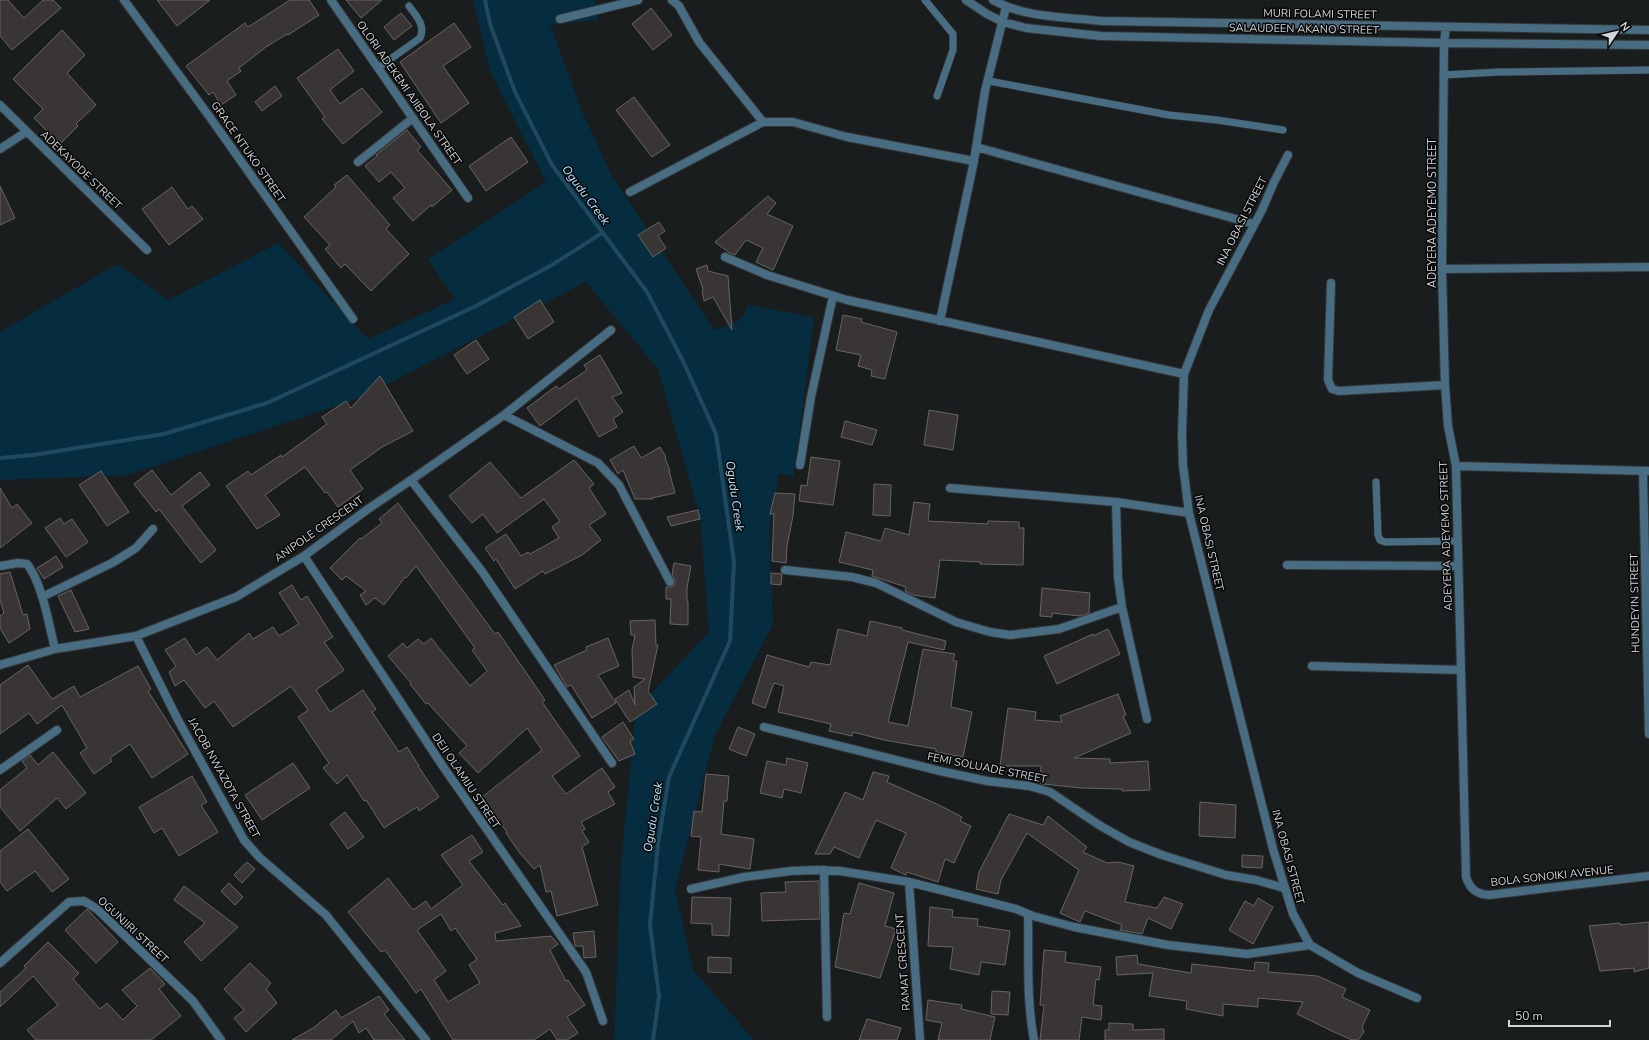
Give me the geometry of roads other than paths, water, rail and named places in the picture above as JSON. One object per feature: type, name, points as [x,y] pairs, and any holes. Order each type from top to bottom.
[{"type":"street","name":"GRACE NTUKO STREET","points":[[124,0],[209,116],[353,319]]},
{"type":"street","name":"OLORI ADEKEMI AJIBOLA STREET","points":[[331,0],[468,198]]},
{"type":"street","points":[[560,19],[638,0]]},
{"type":"street","points":[[672,0],[678,6],[699,42],[763,122]]},
{"type":"street","name":"SALAUDEEN AKANO STREET","points":[[966,0],[987,14],[1003,22],[1026,28],[1101,36],[1444,43],[1648,45]]},
{"type":"street","name":"MURI FOLAMI STREET","points":[[993,0],[1006,6],[1029,13],[1102,21],[1649,30]]},
{"type":"street","points":[[940,321],[974,161],[985,91],[989,80],[1006,6]]},
{"type":"street","points":[[1648,45],[1649,24]]},
{"type":"street","name":"ADEYERA ADEYEMO STREET","points":[[1446,27],[1443,75],[1442,269],[1445,385],[1448,426],[1456,466],[1466,877]]},
{"type":"street","name":"ADEKAYODE STREET","points":[[0,105],[147,250]]},
{"type":"street","points":[[358,162],[414,118]]},
{"type":"street","points":[[630,192],[763,122],[793,122],[847,137],[974,161]]},
{"type":"street","points":[[0,149],[26,132]]},
{"type":"street","points":[[976,147],[1254,224]]},
{"type":"street","name":"INA OBASI STREET","points":[[1288,155],[1209,310],[1184,374],[1182,434],[1183,465],[1189,513],[1284,888],[1292,914],[1310,945]]},
{"type":"street","points":[[724,257],[768,275],[833,296],[1184,374]]},
{"type":"street","points":[[1442,269],[1649,267]]},
{"type":"street","points":[[1331,283],[1328,380],[1332,389],[1339,391],[1445,385]]},
{"type":"street","points":[[800,465],[812,397],[833,296]]},
{"type":"street","name":"ANIPOLE CRESCENT","points":[[0,665],[55,648],[136,636],[236,597],[304,556],[368,509],[504,415],[612,330]]},
{"type":"street","points":[[504,415],[598,463],[619,485],[670,582]]},
{"type":"street","points":[[1456,466],[1646,471]]},
{"type":"street","name":"HUNDEYIN STREET","points":[[1646,471],[1649,734]]},
{"type":"street","points":[[411,480],[481,570],[612,763]]},
{"type":"street","points":[[950,488],[1116,502],[1189,513]]},
{"type":"street","points":[[1116,502],[1118,577],[1122,607],[1146,718]]},
{"type":"street","points":[[42,597],[112,564],[136,548],[153,529]]},
{"type":"street","name":"DEJI OLAMIJU STREET","points":[[304,556],[442,765],[586,972],[603,1021]]},
{"type":"street","points":[[0,566],[18,563],[27,564],[33,571],[42,597],[55,648]]},
{"type":"street","points":[[1287,565],[1458,566]]},
{"type":"street","points":[[784,570],[852,577],[876,583],[956,622],[990,632],[1010,635],[1059,629],[1122,607]]},
{"type":"street","name":"JACOB NWAZOTA STREET","points":[[136,636],[178,720],[244,840],[259,857],[326,915],[426,1040]]},
{"type":"street","points":[[1312,666],[1461,670]]},
{"type":"street","name":"FEMI SOLUADE STREET","points":[[764,727],[940,771],[1029,786],[1050,792],[1099,825],[1129,842],[1162,856],[1284,888]]},
{"type":"street","points":[[0,770],[57,730]]},
{"type":"street","points":[[824,870],[827,1017]]},
{"type":"street","points":[[691,889],[752,876],[791,871],[840,871],[909,882],[1016,909],[1028,914],[1074,927],[1168,945],[1247,954],[1310,945],[1358,973],[1417,998]]},
{"type":"street","name":"BOLA SONOIKI AVENUE","points":[[1466,877],[1469,885],[1474,890],[1480,894],[1489,895],[1649,876]]},
{"type":"street","name":"RAMAT CRESCENT","points":[[909,882],[920,1040]]},
{"type":"street","name":"OGUNJIRI STREET","points":[[0,963],[69,902],[84,901],[97,909],[193,1001],[221,1040]]},
{"type":"street","points":[[1028,914],[1028,990],[1034,1040]]},
{"type":"lane","points":[[925,0],[953,34],[953,50],[937,96]]},
{"type":"lane","points":[[378,68],[420,38],[423,31],[421,24],[409,6]]},
{"type":"lane","points":[[1443,75],[1500,72],[1649,70]]},
{"type":"lane","points":[[989,80],[1169,115],[1217,120],[1282,130]]},
{"type":"lane","points":[[1376,482],[1378,535],[1380,540],[1385,542],[1458,541]]},
{"type":"waterway","name":"Ogudu Creek","points":[[485,0],[490,24],[515,92],[552,165],[647,292],[683,361],[716,434],[734,562],[730,641],[669,777],[658,844],[650,925],[659,996],[653,1040]]},
{"type":"waterway","points":[[0,458],[33,455],[164,434],[267,403],[476,306],[552,265],[602,233]]}]
